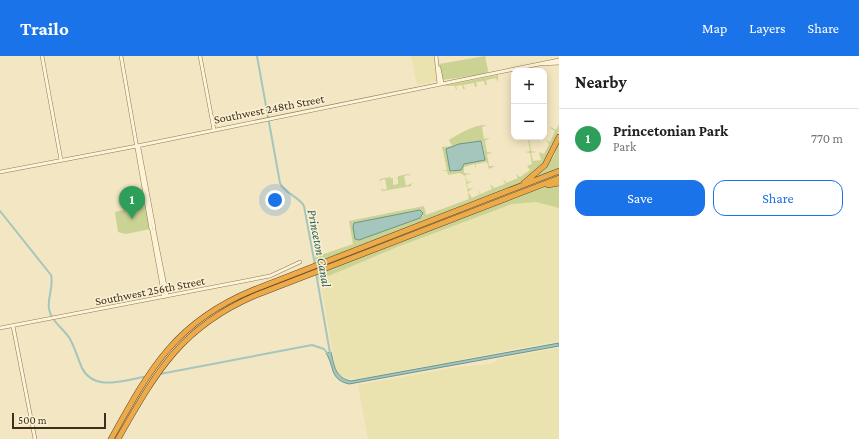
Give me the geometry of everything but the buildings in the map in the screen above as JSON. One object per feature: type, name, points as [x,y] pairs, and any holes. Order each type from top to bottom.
[{"type":"highway","points":[[482,201],[521,184],[535,175],[546,162],[559,137]]},
{"type":"highway","points":[[111,439],[150,372],[182,335],[212,311],[248,292],[559,171]]},
{"type":"highway","points":[[118,439],[159,370],[192,334],[222,312],[254,296],[559,178]]},
{"type":"highway","points":[[514,195],[559,182]]},
{"type":"street","points":[[42,56],[61,160]]},
{"type":"street","points":[[121,56],[165,296]]},
{"type":"street","points":[[200,56],[214,130]]},
{"type":"street","points":[[436,56],[441,84]]},
{"type":"street","name":"Southwest 248th Street","points":[[0,172],[137,146],[542,64],[559,62]]},
{"type":"street","name":"Southwest 256th Street","points":[[0,328],[270,276],[300,262]]},
{"type":"street","points":[[13,326],[35,439]]},
{"type":"shaded area","points":[[411,56],[434,56],[438,81],[417,85]]},
{"type":"shaded area","points":[[536,202],[559,208],[559,341],[357,379],[347,378],[340,375],[335,367],[320,279],[375,255],[465,220],[512,204]]},
{"type":"shaded area","points":[[559,348],[559,439],[368,439],[358,385],[458,367],[491,364],[499,359]]},
{"type":"green space","points":[[485,56],[488,70],[487,74],[442,80],[439,64]]},
{"type":"green space","points":[[498,75],[498,82],[496,78],[486,80],[487,85],[485,85],[484,81],[476,82],[477,86],[475,87],[474,83],[463,85],[465,89],[463,89],[462,85],[456,86],[457,90],[455,86],[443,86]]},
{"type":"green space","points":[[559,124],[556,142],[553,149],[543,163],[524,182],[316,264],[315,257],[353,244],[349,221],[424,206],[426,215],[469,199],[465,176],[460,173],[448,175],[447,171],[441,171],[447,170],[442,147],[452,146],[449,140],[462,132],[476,126],[487,125],[482,127],[484,139],[490,138],[485,141],[487,152],[493,153],[487,154],[489,166],[495,166],[489,169],[487,162],[476,164],[476,170],[475,164],[464,167],[464,173],[471,174],[465,175],[467,182],[472,181],[467,184],[468,189],[473,188],[468,192],[472,198],[480,194],[477,189],[481,194],[492,189],[490,184],[494,188],[505,184],[503,178],[506,183],[518,178],[516,174],[520,177],[530,170],[527,166],[532,164],[530,153],[525,152],[530,151],[528,140],[531,151],[536,152],[531,153],[533,161],[541,160],[539,152],[544,154],[549,144],[546,140],[550,142],[555,131],[550,128],[551,127],[556,130]],"holes":[[[482,141],[485,159],[463,164],[461,169],[451,172],[447,149],[456,145]],[[420,210],[422,211],[423,215],[420,218],[357,240],[354,223]]]},
{"type":"green space","points":[[559,141],[559,170],[529,180],[554,156]]},
{"type":"green space","points":[[409,174],[411,176],[404,176],[406,186],[412,183],[411,186],[383,191],[381,190],[382,188],[383,190],[387,189],[385,179],[379,182],[380,179],[391,177],[391,179],[393,178],[393,185],[398,184],[398,179],[395,178]]},
{"type":"green space","points":[[559,175],[317,270],[316,267]]},
{"type":"green space","points":[[559,183],[559,208],[536,202],[512,204],[397,247],[319,280],[317,273],[515,196]]},
{"type":"green space","points":[[145,196],[150,229],[126,234],[118,232],[115,212],[124,210],[122,200]]},
{"type":"water","points":[[481,141],[485,160],[464,164],[461,170],[450,171],[446,149],[459,144]]},
{"type":"water","points":[[420,210],[423,213],[420,218],[359,240],[355,239],[353,227],[354,223]]},
{"type":"water","points":[[559,343],[559,346],[349,384],[343,382],[335,376],[326,353],[331,352],[334,366],[338,374],[351,381]]},
{"type":"waterway","name":"Princeton Canal","points":[[257,56],[280,183],[285,190],[304,206],[315,265]]},
{"type":"waterway","name":"Princeton Canal","points":[[0,211],[51,275],[52,284],[49,301],[50,313],[70,339],[82,368],[87,375],[94,380],[110,383],[144,377]]},
{"type":"waterway","name":"Princeton Canal","points":[[316,273],[330,353]]},
{"type":"waterway","name":"Princeton Canal","points":[[160,374],[312,345],[324,349],[328,354]]},
{"type":"place","name":"Princetonian Park","points":[[132,219]]}]
